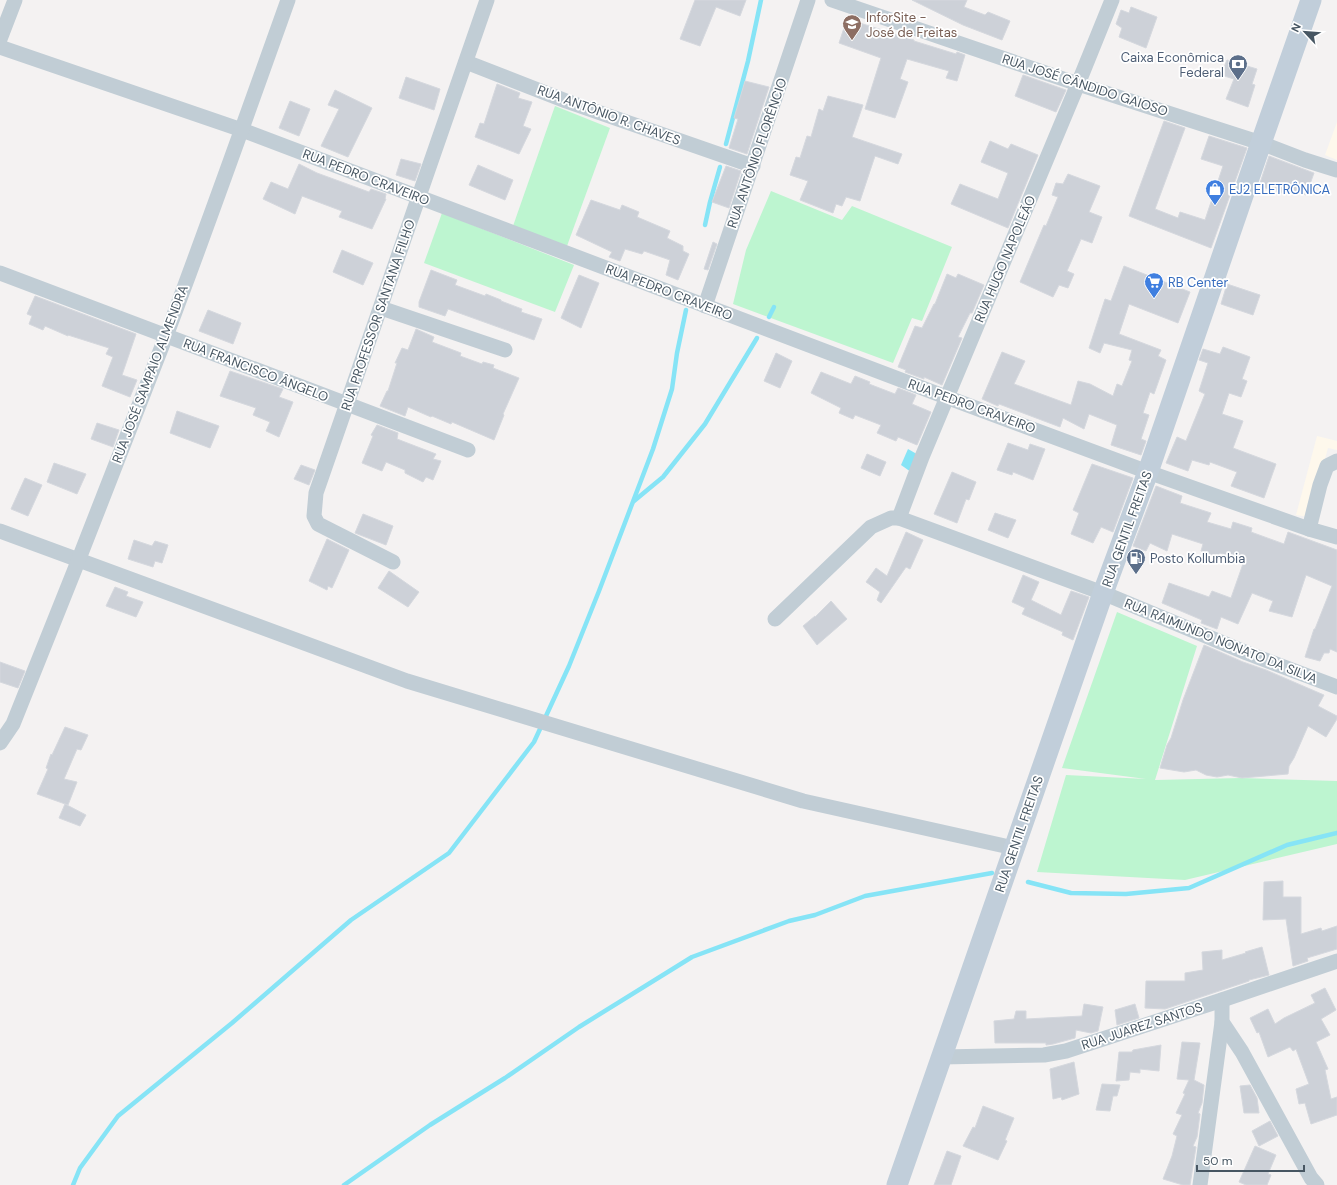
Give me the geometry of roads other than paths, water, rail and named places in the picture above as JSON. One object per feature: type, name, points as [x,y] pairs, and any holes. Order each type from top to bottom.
[{"type":"main road","name":"RUA GENTIL FREITAS","points":[[897,1185],[1103,593],[1148,472],[1311,0]]},
{"type":"street","points":[[0,39],[15,0]]},
{"type":"street","name":"RUA JOSÉ SAMPAIO ALMENDRA","points":[[0,743],[13,724],[79,560],[166,336],[288,0]]},
{"type":"street","name":"RUA PROFESSOR SANTANA FILHO","points":[[393,562],[318,524],[314,516],[316,493],[466,62],[486,0]]},
{"type":"street","name":"RUA ANTÔNIO FLORÊNCIO","points":[[705,306],[808,0]]},
{"type":"street","name":"RUA JOSÉ CÂNDIDO GAIOSO","points":[[832,0],[1078,84],[1261,143],[1305,160],[1337,170]]},
{"type":"street","name":"RUA HUGO NAPOLEÃO","points":[[899,518],[946,397],[1112,0]]},
{"type":"street","name":"RUA PEDRO CRAVEIRO","points":[[0,47],[242,130],[946,397],[1309,530],[1337,537]]},
{"type":"street","name":"RUA ANTÔNIO R. CHAVES","points":[[466,62],[566,101],[753,166]]},
{"type":"street","name":"RUA FRANCISCO ÂNGELO","points":[[0,273],[468,450]]},
{"type":"street","points":[[381,308],[505,350]]},
{"type":"street","points":[[1309,530],[1320,485],[1327,466],[1337,461]]},
{"type":"street","points":[[775,619],[871,527],[891,518],[899,518]]},
{"type":"street","name":"RUA RAIMUNDO NONATO DA SILVA","points":[[899,518],[1103,593],[1247,653],[1337,686]]},
{"type":"street","points":[[0,531],[407,682],[803,801],[1014,848]]},
{"type":"street","name":"RUA JUAREZ SANTOS","points":[[941,1057],[1044,1055],[1066,1051],[1337,961]]},
{"type":"street","points":[[1200,1185],[1222,1022],[1222,1000]]},
{"type":"street","points":[[1222,1022],[1242,1052],[1311,1178],[1317,1185]]},
{"type":"water","points":[[908,449],[922,457],[911,472],[901,465]]},
{"type":"waterway","points":[[726,144],[748,61],[761,0]]},
{"type":"waterway","points":[[705,225],[720,167]]},
{"type":"waterway","points":[[769,317],[774,307]]},
{"type":"waterway","points":[[73,1185],[80,1168],[118,1116],[232,1023],[351,920],[449,853],[534,742],[569,666],[653,449],[672,389],[677,353],[686,310]]},
{"type":"waterway","points":[[634,501],[663,477],[705,424],[757,338]]},
{"type":"waterway","points":[[1028,882],[1071,893],[1126,894],[1189,888],[1287,845],[1337,833]]},
{"type":"waterway","points":[[344,1185],[430,1125],[505,1078],[579,1027],[692,957],[789,921],[815,915],[865,896],[992,873]]},
{"type":"place","name":"InforSite - José de Freitas","points":[[852,41]]},
{"type":"place","name":"Caixa Econômica Federal","points":[[1238,81]]},
{"type":"place","name":"EJ2 ELETRÔNICA","points":[[1215,206]]},
{"type":"place","name":"RB Center","points":[[1154,299]]},
{"type":"place","name":"Posto Kollumbia","points":[[1136,575]]}]
